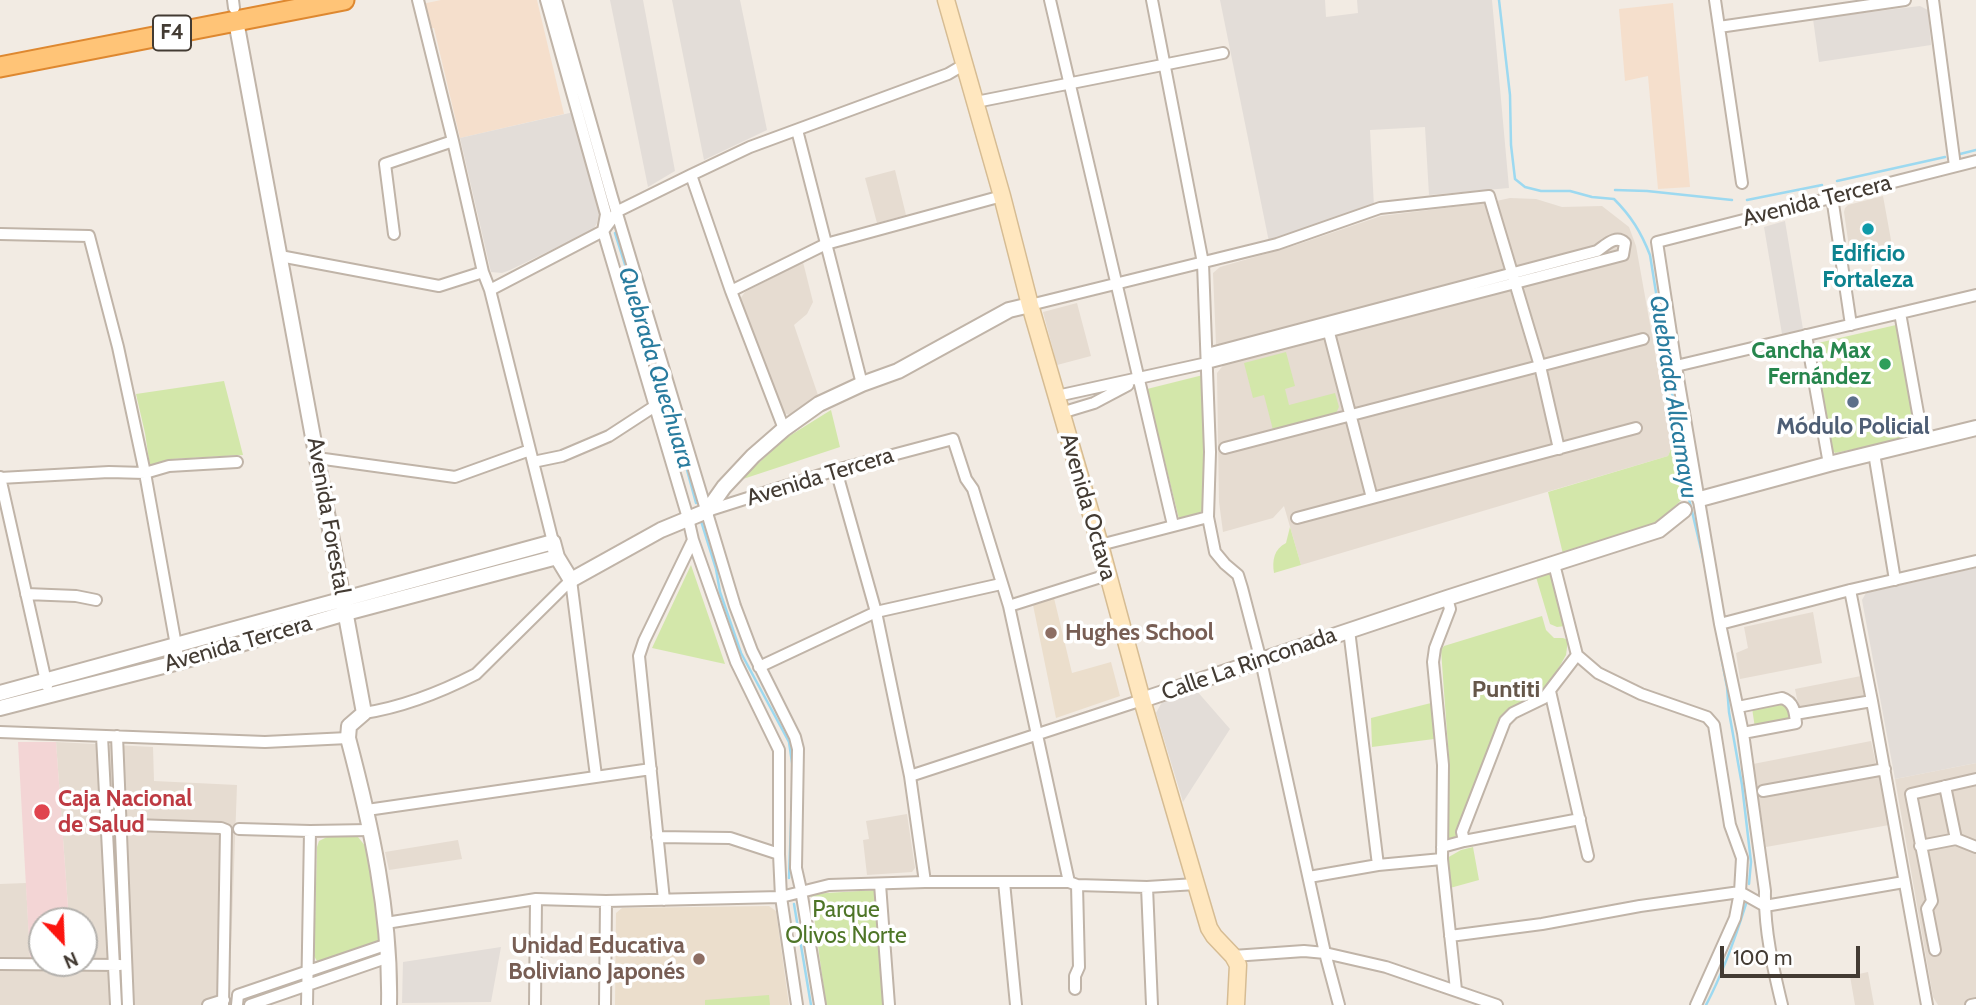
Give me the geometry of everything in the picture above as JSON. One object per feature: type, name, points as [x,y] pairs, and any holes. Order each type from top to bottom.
[{"type":"highway","name":"F4","points":[[0,67],[276,0]]},
{"type":"highway","name":"F4","points":[[0,54],[234,10],[344,0]]},
{"type":"main road","name":"Avenida Octava","points":[[946,0],[1030,305],[1209,928],[1233,956]]},
{"type":"main road","points":[[1233,956],[1238,965],[1236,1005]]},
{"type":"street","points":[[418,0],[483,272],[490,290],[555,549],[571,580],[596,776]]},
{"type":"street","points":[[546,0],[606,214],[603,231],[693,540],[736,662],[779,750],[781,897],[797,1005]]},
{"type":"street","points":[[556,0],[736,606],[759,667],[795,737],[798,749],[796,868],[802,890],[820,1005]]},
{"type":"street","points":[[1050,0],[1173,525]]},
{"type":"street","points":[[1152,0],[1203,263],[1210,452],[1208,517],[1215,551],[1238,575],[1261,661],[1325,953],[1339,1005]]},
{"type":"street","points":[[1715,0],[1742,183]]},
{"type":"street","points":[[1718,27],[1905,0]]},
{"type":"street","points":[[1933,0],[1955,166]]},
{"type":"street","name":"Avenida Forestal","points":[[234,10],[364,713]]},
{"type":"street","points":[[976,102],[1223,53]]},
{"type":"street","points":[[490,290],[603,231],[618,211],[691,175],[750,147],[948,74],[965,64]]},
{"type":"street","points":[[797,130],[862,384]]},
{"type":"street","points":[[394,234],[385,164],[453,141]]},
{"type":"street","name":"Avenida Tercera","points":[[1676,366],[1657,242],[1976,162]]},
{"type":"street","points":[[691,175],[731,291],[784,429]]},
{"type":"street","points":[[731,291],[826,244],[1002,196]]},
{"type":"street","points":[[707,511],[753,456],[819,404],[862,384],[898,372],[1009,310],[1278,244],[1380,208],[1489,197],[1540,366],[1559,449]]},
{"type":"street","points":[[1832,197],[1851,325]]},
{"type":"street","points":[[0,234],[89,236],[118,347],[145,473],[179,662]]},
{"type":"street","points":[[1056,396],[1140,379],[1207,358],[1514,278],[1623,255],[1625,243],[1621,239],[1615,239],[1597,251],[1514,278]]},
{"type":"street","points":[[280,256],[439,286],[483,272]]},
{"type":"street","points":[[1782,1005],[1772,960],[1743,733],[1694,504],[1676,366],[1976,295]]},
{"type":"street","points":[[1900,313],[1923,441]]},
{"type":"street","points":[[1328,326],[1372,498]]},
{"type":"street","points":[[1805,335],[1829,464]]},
{"type":"street","points":[[1225,448],[1643,339]]},
{"type":"street","points":[[1061,414],[1094,403],[1140,379]]},
{"type":"street","points":[[533,462],[562,456],[609,436],[655,406]]},
{"type":"street","points":[[1297,518],[1636,428]]},
{"type":"street","points":[[1694,504],[1829,464],[1976,428]]},
{"type":"street","name":"Avenida Tercera","points":[[571,580],[688,518],[836,470],[953,439],[972,489],[1001,584]]},
{"type":"street","points":[[317,458],[455,477],[530,450]]},
{"type":"street","points":[[1874,453],[1895,580]]},
{"type":"street","points":[[50,695],[0,477],[145,473],[169,466],[237,462]]},
{"type":"street","points":[[836,470],[876,612],[910,776],[925,882]]},
{"type":"street","name":"Calle La Rinconada","points":[[910,776],[1660,530],[1694,504]]},
{"type":"street","points":[[1100,545],[1208,517]]},
{"type":"street","points":[[664,900],[639,656],[693,540]]},
{"type":"street","name":"Avenida Tercera","points":[[0,693],[175,645],[344,606],[555,549]]},
{"type":"street","points":[[1720,624],[1976,561]]},
{"type":"street","points":[[1554,564],[1577,655],[1598,673],[1641,694],[1707,717],[1714,725],[1730,825],[1742,858],[1740,892],[1735,918],[1696,1005]]},
{"type":"street","points":[[1009,606],[1107,575]]},
{"type":"street","points":[[389,1005],[386,923],[367,810],[348,738],[349,726],[364,713],[392,709],[476,674],[571,580]]},
{"type":"street","points":[[759,667],[876,612],[1001,584],[1009,606],[1073,883],[1079,967],[1075,976],[1075,989]]},
{"type":"street","points":[[1850,590],[1927,1005]]},
{"type":"street","points":[[26,594],[76,596],[96,600]]},
{"type":"street","points":[[1447,598],[1450,609],[1435,648],[1433,662],[1443,765],[1442,853],[1456,990]]},
{"type":"street","name":"Avenida Tercera","points":[[0,708],[179,662],[344,606]]},
{"type":"street","points":[[1349,630],[1378,865]]},
{"type":"street","points":[[1464,841],[1462,832],[1505,721],[1513,713],[1544,698],[1577,655]]},
{"type":"street","points":[[1550,691],[1588,856]]},
{"type":"street","points":[[1738,707],[1782,698],[1791,704],[1795,714],[1796,723],[1743,733]]},
{"type":"street","points":[[1795,714],[1872,701]]},
{"type":"street","points":[[0,732],[265,742],[348,738]]},
{"type":"street","points":[[102,736],[116,1005]]},
{"type":"street","points":[[117,736],[128,1005]]},
{"type":"street","points":[[367,810],[651,769]]},
{"type":"street","points":[[1763,791],[1885,769]]},
{"type":"street","points":[[1935,950],[1927,909],[1932,901],[1910,794],[1976,779]]},
{"type":"street","points":[[1945,786],[1956,839]]},
{"type":"street","points":[[1309,877],[1442,853],[1464,841],[1580,819]]},
{"type":"street","points":[[106,824],[226,830],[223,1003],[208,1005]]},
{"type":"street","points":[[1896,832],[1917,827]]},
{"type":"street","points":[[239,830],[370,830]]},
{"type":"street","points":[[307,1005],[310,831]]},
{"type":"street","points":[[657,837],[730,838],[779,854]]},
{"type":"street","points":[[1920,846],[1956,839],[1976,847]]},
{"type":"street","points":[[386,923],[536,899],[606,901],[781,897],[829,885],[925,882],[1073,883],[1147,887],[1196,884]]},
{"type":"street","points":[[1450,936],[1740,892],[1765,906],[1904,882]]},
{"type":"street","points":[[1004,883],[1016,1005]]},
{"type":"street","points":[[880,884],[889,1005]]},
{"type":"street","points":[[1147,887],[1152,1005]]},
{"type":"street","points":[[535,1005],[536,899]]},
{"type":"street","points":[[605,1005],[606,901]]},
{"type":"street","points":[[237,1005],[238,995],[308,971],[389,951]]},
{"type":"street","points":[[250,1005],[308,985],[389,951]]},
{"type":"street","points":[[1233,956],[1304,951],[1325,953],[1386,967],[1497,1005]]},
{"type":"street","points":[[0,964],[126,965]]},
{"type":"shaded area","points":[[441,0],[537,0],[564,114],[460,138],[434,28],[428,28],[422,4]]},
{"type":"shaded area","points":[[610,0],[643,0],[675,171],[648,187]]},
{"type":"shaded area","points":[[672,0],[740,0],[767,130],[704,160]]},
{"type":"shaded area","points":[[1220,0],[1325,0],[1326,17],[1358,13],[1357,0],[1492,0],[1509,188],[1429,195],[1425,127],[1370,130],[1374,207],[1362,208],[1269,242]]},
{"type":"shaded area","points":[[1673,3],[1690,187],[1658,189],[1648,76],[1625,81],[1619,9]]},
{"type":"shaded area","points":[[1920,6],[1928,10],[1931,45],[1819,62],[1813,19]]},
{"type":"shaded area","points":[[574,112],[600,209],[597,223],[593,230],[510,270],[502,273],[491,272],[460,138]]},
{"type":"shaded area","points":[[895,170],[906,215],[877,223],[865,178]]},
{"type":"shaded area","name":"Edificio Fortaleza","points":[[1883,196],[1893,251],[1851,261],[1845,208]]},
{"type":"shaded area","points":[[1510,198],[1536,199],[1562,207],[1602,206],[1629,227],[1636,246],[1672,447],[1668,456],[1301,565],[1284,506],[1273,518],[1223,532],[1219,502],[1217,373],[1225,363],[1222,349],[1216,345],[1213,273],[1220,267],[1381,216]]},
{"type":"shaded area","points":[[1785,221],[1803,329],[1782,334],[1764,227]]},
{"type":"shaded area","points":[[803,262],[813,302],[807,314],[794,325],[819,398],[789,415],[784,413],[740,299],[745,292]]},
{"type":"shaded area","points":[[1077,303],[1091,356],[1057,365],[1043,312]]},
{"type":"shaded area","points":[[1976,568],[1976,763],[1895,779],[1862,600],[1866,593]]},
{"type":"shaded area","name":"Hughes School","points":[[1054,598],[1072,673],[1111,662],[1120,696],[1056,718],[1033,605]]},
{"type":"shaded area","points":[[1813,612],[1822,663],[1740,679],[1736,653],[1748,648],[1744,627]]},
{"type":"shaded area","points":[[1861,676],[1865,694],[1860,698],[1799,709],[1795,689]]},
{"type":"shaded area","points":[[1196,690],[1230,729],[1183,802],[1156,713],[1162,702]]},
{"type":"shaded area","points":[[1871,741],[1889,825],[1766,847],[1753,764]]},
{"type":"shaded area","name":"Caja Nacional de Salud","points":[[18,742],[56,742],[68,907],[28,907],[28,922]]},
{"type":"shaded area","points":[[56,742],[153,747],[154,781],[237,785],[229,1005],[0,1005],[0,884],[26,883],[28,977],[98,977],[98,907],[68,907]]},
{"type":"shaded area","points":[[1976,763],[1976,1005],[1938,1005],[1933,997],[1895,779]]},
{"type":"shaded area","points":[[907,814],[915,868],[912,872],[867,875],[863,840],[869,839],[866,821]]},
{"type":"shaded area","points":[[458,840],[462,859],[389,870],[385,852]]},
{"type":"shaded area","name":"Unidad Educativa Boliviano Japonés","points":[[769,906],[776,911],[789,1005],[615,1005],[616,913],[622,908]]},
{"type":"shaded area","points":[[501,947],[491,1002],[402,1003],[403,962]]},
{"type":"shaded area","points":[[1868,972],[1874,1005],[1855,1005],[1850,976]]},
{"type":"green space","points":[[1896,325],[1915,433],[1910,438],[1835,453],[1829,446],[1819,382],[1824,374],[1821,357],[1815,357],[1815,347],[1818,343]]},
{"type":"green space","points":[[1286,352],[1295,386],[1285,389],[1289,405],[1335,393],[1339,407],[1336,413],[1273,430],[1264,395],[1253,398],[1244,363]]},
{"type":"green space","points":[[1203,375],[1204,509],[1196,516],[1179,519],[1147,389]]},
{"type":"green space","points":[[224,381],[243,455],[172,459],[150,467],[136,394]]},
{"type":"green space","points":[[831,410],[840,447],[740,480],[786,438]]},
{"type":"green space","points":[[1672,447],[1682,499],[1661,521],[1563,554],[1548,492],[1668,456]]},
{"type":"green space","points":[[1290,527],[1301,565],[1274,573],[1275,555],[1286,543]]},
{"type":"green space","points":[[691,565],[725,664],[652,648]]},
{"type":"green space","points":[[1551,572],[1565,626],[1550,624],[1536,577]]},
{"type":"green space","points":[[1542,616],[1546,630],[1554,638],[1568,640],[1566,655],[1538,695],[1507,711],[1500,720],[1456,837],[1446,841],[1449,760],[1441,650],[1444,646]]},
{"type":"green space","points":[[1784,702],[1790,708],[1791,719],[1755,728],[1752,708]]},
{"type":"green space","points":[[1431,703],[1434,739],[1372,747],[1371,718]]},
{"type":"green space","points":[[327,837],[358,837],[366,847],[381,936],[377,944],[322,963],[314,956],[317,847],[319,841]]},
{"type":"green space","points":[[1473,847],[1479,880],[1450,888],[1447,858]]},
{"type":"green space","name":"Parque Olivos Norte","points":[[876,890],[884,1005],[826,1005],[811,894]]},
{"type":"green space","points":[[769,995],[770,1005],[705,1005],[705,1000]]},
{"type":"waterway","name":"Quebrada Allcamayu","points":[[1499,0],[1510,95],[1515,179],[1525,187],[1541,191],[1570,191],[1614,199],[1635,225],[1650,255],[1689,499],[1705,566]]},
{"type":"waterway","points":[[1960,154],[1976,150]]},
{"type":"waterway","points":[[1837,181],[1945,157]]},
{"type":"waterway","points":[[1747,200],[1822,185]]},
{"type":"waterway","points":[[1615,190],[1732,200]]},
{"type":"waterway","name":"Quebrada Quechuara","points":[[615,233],[656,362]]},
{"type":"waterway","name":"Quebrada Quechuara","points":[[658,368],[669,415],[696,503]]},
{"type":"waterway","name":"Quebrada Quechuara","points":[[701,521],[720,592],[741,653],[789,742],[793,769]]},
{"type":"waterway","name":"Quebrada Allcamayu","points":[[1719,645],[1742,785],[1751,862],[1749,884]]},
{"type":"waterway","name":"Quebrada Quechuara","points":[[789,878],[792,797]]},
{"type":"waterway","name":"Quebrada Quechuara","points":[[794,904],[811,1005]]},
{"type":"waterway","name":"Quebrada Allcamayu","points":[[1706,1005],[1728,956],[1746,904]]},
{"type":"place","name":"Edificio Fortaleza","points":[[1868,229]]},
{"type":"place","name":"Cancha Max Fernández","points":[[1885,364]]},
{"type":"place","name":"Módulo Policial","points":[[1853,402]]},
{"type":"place","name":"Hughes School","points":[[1051,633]]},
{"type":"place","name":"Caja Nacional de Salud","points":[[42,812]]},
{"type":"place","name":"Unidad Educativa Boliviano Japonés","points":[[699,959]]},
{"type":"district","name":"Puntiti","points":[[1506,690]]}]
